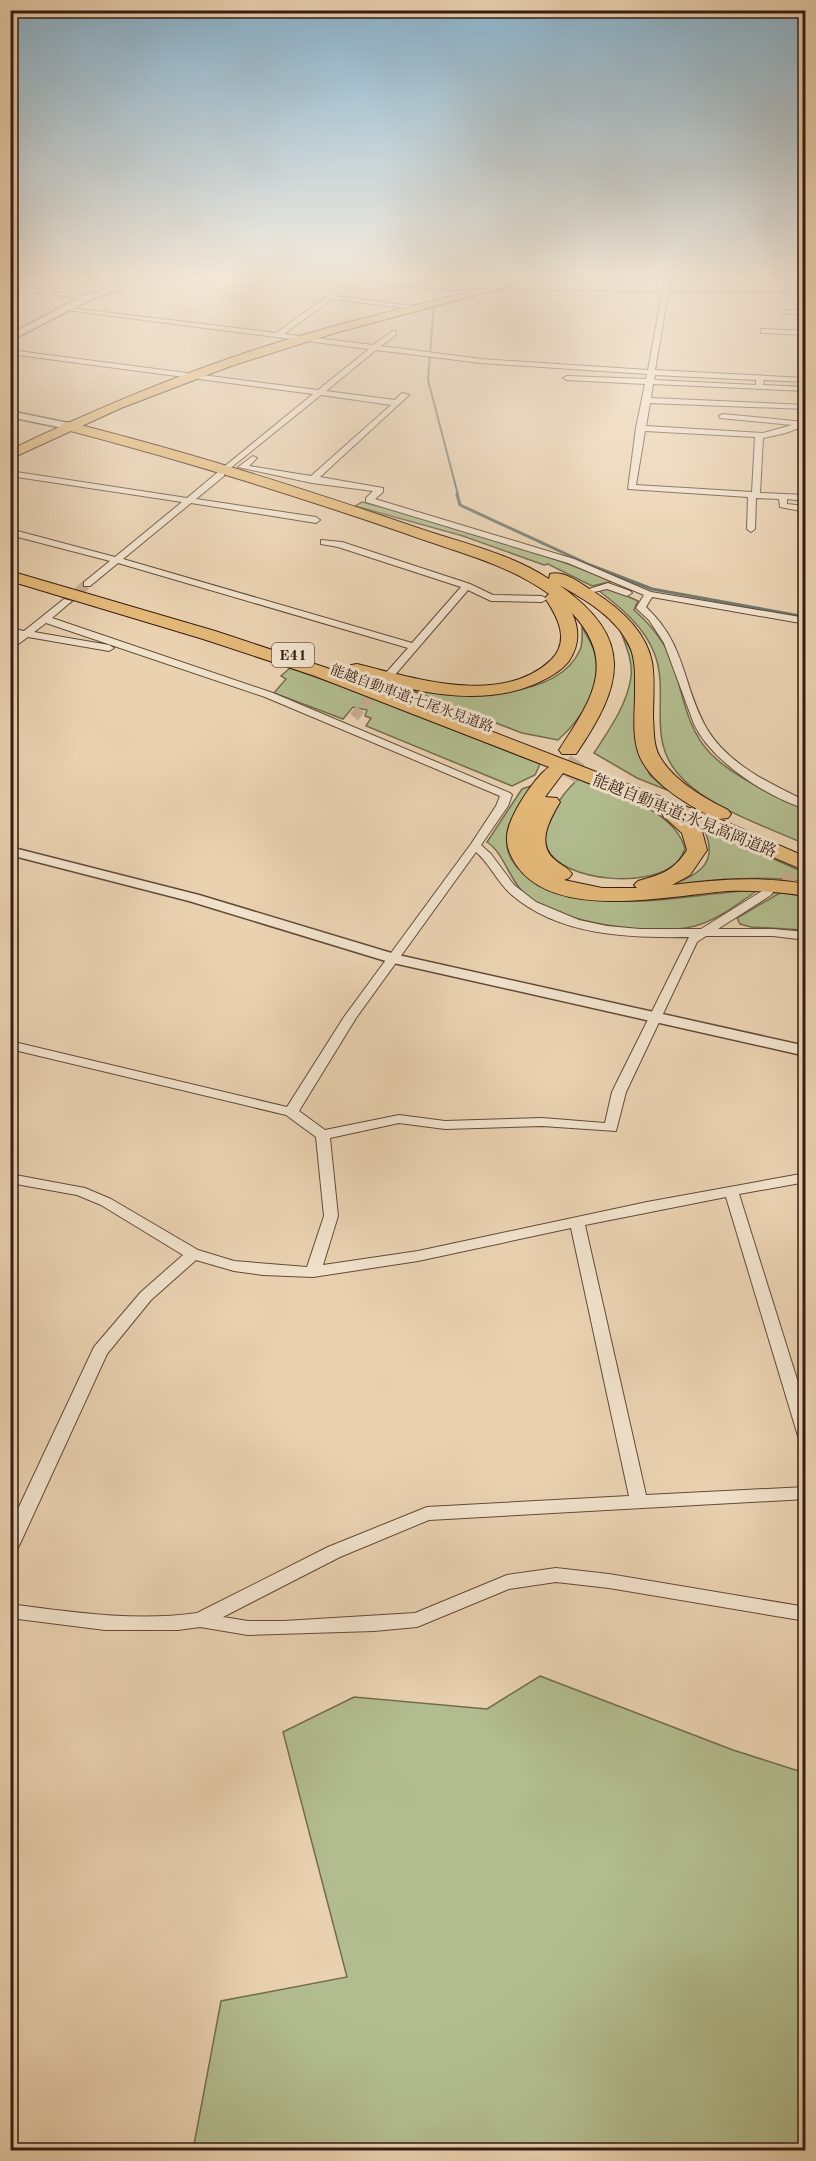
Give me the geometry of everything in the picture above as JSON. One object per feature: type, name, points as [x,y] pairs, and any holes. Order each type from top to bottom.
[{"type":"highway","points":[[10,455],[68,426],[187,378]]},
{"type":"highway","points":[[68,426],[213,466],[366,514],[556,577],[585,593],[615,617],[639,648],[644,667],[645,721],[649,756],[666,776],[685,792],[713,810],[778,841]]},
{"type":"highway","points":[[216,630],[415,685],[482,690],[526,682],[554,667],[564,655],[570,639],[569,627],[567,616],[554,599],[512,562]]},
{"type":"highway","points":[[512,562],[557,591],[577,608],[593,628],[604,650],[606,678],[598,704],[534,834],[535,845],[543,861],[555,871],[574,880],[602,886],[635,887],[660,883],[686,869],[697,850],[692,831],[681,819],[642,796]]},
{"type":"highway","name":"能越自動車道;七尾氷見道路","points":[[10,571],[216,630],[367,681],[567,763]]},
{"type":"highway","name":"能越自動車道;七尾氷見道路","points":[[10,576],[262,652],[567,763]]},
{"type":"highway","points":[[567,763],[526,811],[519,825],[516,840],[520,855],[529,868],[546,880],[572,890],[610,896],[633,896],[727,885],[766,884],[806,890]]},
{"type":"highway","name":"能越自動車道;氷見高岡道路","points":[[567,763],[806,865]]},
{"type":"highway","name":"能越自動車道;氷見高岡道路","points":[[567,763],[778,841],[806,854]]},
{"type":"street","points":[[206,378],[397,403]]},
{"type":"street","points":[[87,584],[339,378]]},
{"type":"street","points":[[567,378],[806,389]]},
{"type":"street","points":[[649,378],[631,487],[806,498]]},
{"type":"street","points":[[759,387],[760,378]]},
{"type":"street","points":[[773,378],[806,380]]},
{"type":"street","points":[[312,480],[405,395]]},
{"type":"street","points":[[645,400],[806,407]]},
{"type":"street","points":[[640,428],[763,435],[783,432],[802,424],[806,413]]},
{"type":"street","points":[[10,414],[68,426]]},
{"type":"street","points":[[723,416],[802,424]]},
{"type":"street","points":[[751,529],[759,436],[763,435]]},
{"type":"street","points":[[262,440],[267,446],[242,466],[380,490],[369,500],[571,561],[647,597]]},
{"type":"street","points":[[10,473],[316,520]]},
{"type":"street","points":[[783,496],[783,505],[806,509]]},
{"type":"street","points":[[10,532],[415,647]]},
{"type":"street","points":[[324,542],[339,544],[467,586],[491,598],[542,599]]},
{"type":"street","points":[[390,674],[467,586]]},
{"type":"street","points":[[594,589],[608,586],[647,597],[806,621]]},
{"type":"street","points":[[647,597],[641,608],[653,617],[670,643],[704,734],[732,764],[770,788],[806,806]]},
{"type":"street","points":[[10,647],[67,601]]},
{"type":"street","points":[[45,620],[351,722],[506,795],[502,807],[475,846],[350,1017],[291,1112]]},
{"type":"street","points":[[10,631],[122,650],[138,650]]},
{"type":"street","points":[[475,846],[487,853],[512,889],[542,910],[589,927],[617,931],[703,935],[782,932],[806,936]]},
{"type":"street","points":[[10,851],[194,898],[394,959],[806,1051]]},
{"type":"street","points":[[10,1045],[291,1112],[323,1135],[399,1119],[445,1125],[542,1122],[611,1128],[619,1092],[692,940],[767,892]]},
{"type":"street","points":[[313,1272],[331,1216],[323,1135]]},
{"type":"street","points":[[10,1178],[80,1191],[106,1202],[193,1254],[234,1266],[313,1272],[418,1256],[806,1177]]},
{"type":"street","points":[[730,1191],[806,1436]]},
{"type":"street","points":[[577,1222],[639,1501]]},
{"type":"street","points":[[10,1546],[100,1351],[146,1296],[193,1254]]},
{"type":"street","points":[[200,1620],[334,1552],[427,1514],[806,1493]]},
{"type":"street","points":[[10,1611],[105,1623],[178,1623],[200,1620],[248,1628],[417,1620],[507,1582],[556,1575],[609,1581],[806,1614]]},
{"type":"green space","points":[[362,502],[490,538],[614,581],[592,586],[548,564],[544,565],[463,536],[355,506]]},
{"type":"green space","points":[[609,588],[638,601],[634,610],[656,633],[669,654],[691,722],[711,754],[732,771],[805,810],[805,844],[717,804],[687,783],[675,770],[662,743],[659,669],[655,655],[639,627],[624,611],[598,590]]},
{"type":"green space","points":[[582,627],[593,648],[596,661],[594,686],[583,710],[558,740],[522,733],[410,690],[478,694],[528,688],[550,679],[568,667],[580,650]]},
{"type":"green space","points":[[621,632],[632,652],[636,668],[640,754],[650,775],[667,790],[637,778],[594,753],[617,717],[629,687],[631,666]]},
{"type":"green space","points":[[290,668],[375,698],[540,764],[535,775],[512,786],[366,726],[371,718],[365,716],[367,710],[353,707],[343,719],[274,693],[286,679],[281,676]]},
{"type":"green space","points":[[578,779],[640,804],[669,823],[679,835],[685,849],[679,860],[666,870],[650,876],[610,878],[571,869],[556,860],[547,848],[545,839],[548,820],[559,801]]},
{"type":"green space","points":[[531,786],[511,821],[507,845],[510,856],[517,867],[532,879],[580,895],[609,901],[652,900],[758,890],[712,920],[677,929],[655,930],[608,925],[562,914],[527,896],[516,883],[498,853],[487,842],[522,789]]},
{"type":"green space","points":[[703,827],[805,873],[805,881],[769,878],[736,879],[666,887],[697,872],[708,859],[708,840]]},
{"type":"green space","points":[[783,891],[805,894],[805,930],[751,927],[740,924],[737,918]]},
{"type":"green space","points":[[540,1676],[733,1750],[805,1773],[805,2150],[193,2150],[221,2001],[347,1977],[283,1732],[354,1697],[487,1709]]},
{"type":"waterway","points":[[428,378],[458,495]]},
{"type":"waterway","points":[[457,494],[460,505],[590,565],[652,589],[806,617]]},
{"type":"tunnel","points":[[67,601],[87,584]]},
{"type":"tunnel","points":[[354,717],[390,674]]},
{"type":"tunnel","points":[[568,774],[581,755]]},
{"type":"tunnel","points":[[566,777],[569,772]]},
{"type":"tunnel","points":[[769,891],[806,866]]}]
